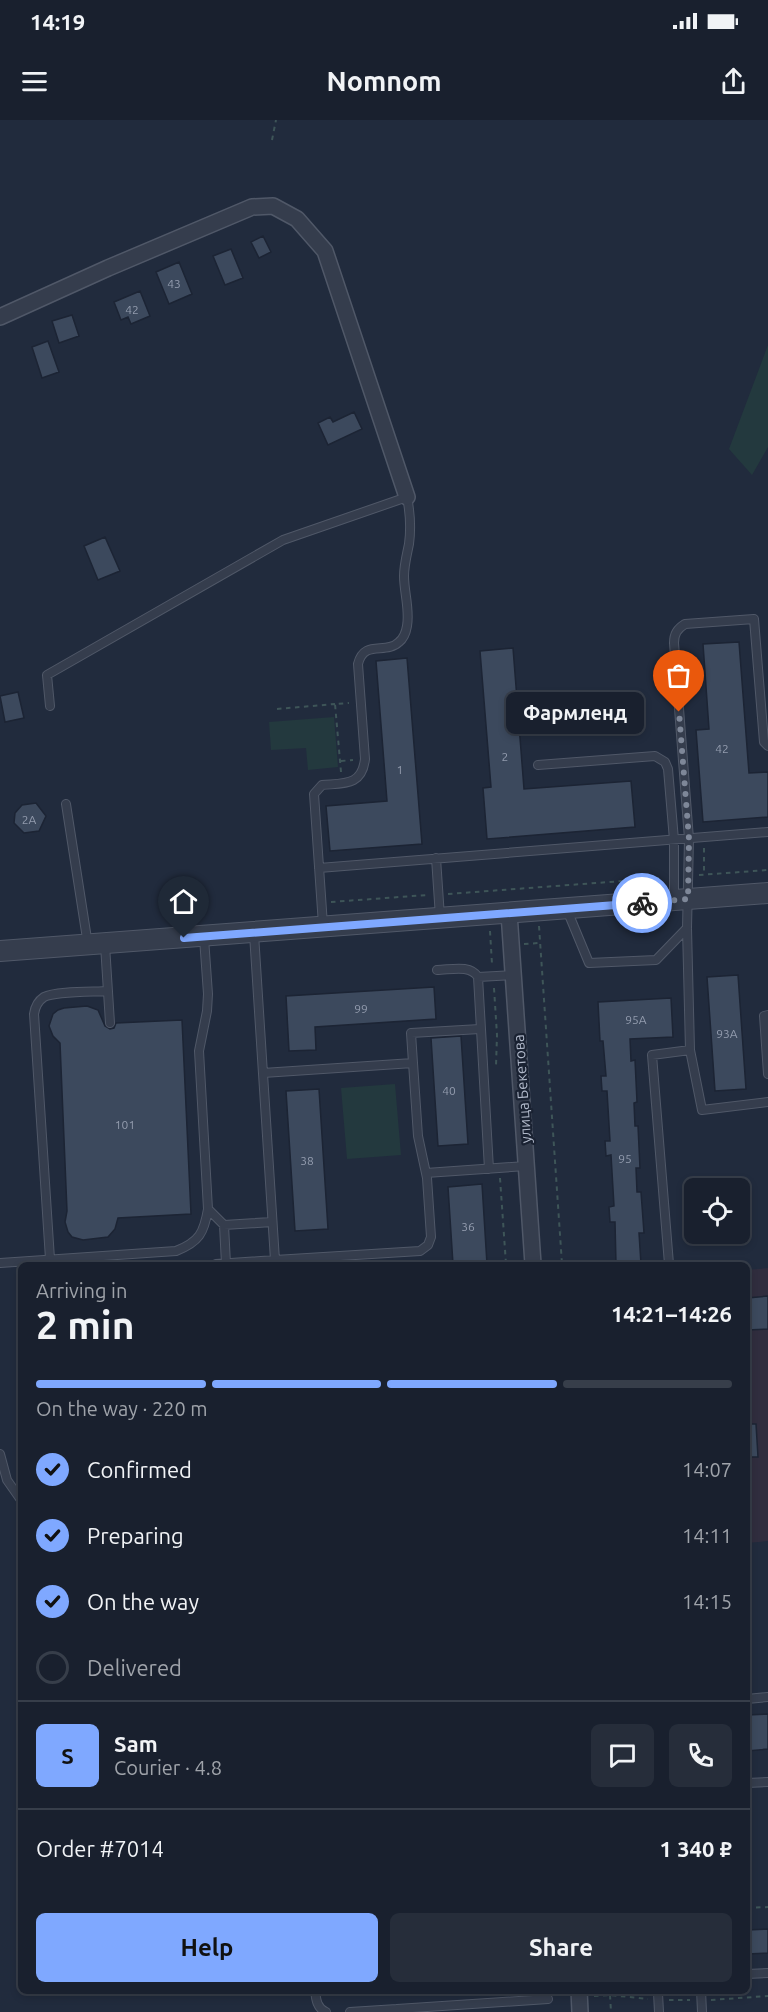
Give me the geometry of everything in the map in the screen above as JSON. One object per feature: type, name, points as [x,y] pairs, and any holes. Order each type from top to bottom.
[{"type":"street","points":[[0,317],[214,221],[252,207],[273,206],[297,219],[325,251],[407,498]]},
{"type":"street","points":[[0,951],[768,893]]},
{"type":"street","name":"улица Бекетова","points":[[509,913],[533,1262]]},
{"type":"street","points":[[579,1994],[580,2012]]},
{"type":"lane","points":[[51,706],[47,675],[283,540],[407,498],[410,531],[404,573],[408,623],[406,632],[399,643],[393,647],[372,649],[361,655],[357,664],[364,768],[350,783],[322,785],[314,794],[323,927]]},
{"type":"lane","points":[[681,900],[688,876],[689,839],[674,637],[685,624],[754,619],[764,742],[768,746]]},
{"type":"lane","points":[[538,765],[655,756],[661,758],[668,769],[674,840],[674,877],[687,928],[690,1050],[702,1110],[768,1102]]},
{"type":"lane","points":[[66,804],[108,991],[110,1023]]},
{"type":"lane","points":[[319,868],[768,832]]},
{"type":"lane","points":[[436,858],[440,918]]},
{"type":"lane","points":[[567,908],[589,963],[656,960],[687,928]]},
{"type":"lane","points":[[254,932],[275,1260]]},
{"type":"lane","points":[[36,1262],[50,1259],[176,1251],[187,1247],[201,1234],[208,1209],[199,1051],[207,1003],[204,936]]},
{"type":"lane","points":[[437,970],[468,969],[478,976],[489,1169]]},
{"type":"lane","points":[[478,976],[514,975]]},
{"type":"lane","points":[[50,1259],[35,1007],[44,998],[53,995],[108,991]]},
{"type":"lane","points":[[768,1016],[764,1016],[768,1074]]},
{"type":"lane","points":[[242,1262],[275,1260],[291,1262],[420,1251],[426,1248],[431,1238],[426,1173],[418,1136],[411,1034],[480,1029]]},
{"type":"lane","points":[[669,1262],[652,1055],[690,1050]]},
{"type":"lane","points":[[263,1073],[413,1063]]},
{"type":"lane","points":[[426,1173],[527,1166]]},
{"type":"lane","points":[[208,1209],[224,1225],[226,1262]]},
{"type":"lane","points":[[224,1225],[272,1222]]},
{"type":"lane","points":[[0,1263],[18,1262]]},
{"type":"lane","points":[[0,1454],[7,1480],[18,1496]]},
{"type":"lane","points":[[750,1699],[768,1697]]},
{"type":"lane","points":[[750,1783],[768,1782]]},
{"type":"lane","points":[[750,1974],[768,1973]]},
{"type":"lane","points":[[316,1994],[318,2004],[326,2012]]},
{"type":"lane","points":[[701,1994],[702,2012]]},
{"type":"lane","points":[[658,1996],[659,2012]]},
{"type":"lane","points":[[350,2012],[548,1999]]},
{"type":"path","points":[[272,140],[276,120]]},
{"type":"path","points":[[277,709],[360,702]]},
{"type":"path","points":[[335,704],[342,784]]},
{"type":"path","points":[[340,761],[365,759]]},
{"type":"path","points":[[704,837],[704,875]]},
{"type":"path","points":[[688,876],[768,870]]},
{"type":"path","points":[[321,903],[674,877]]},
{"type":"path","points":[[538,910],[562,1262]]},
{"type":"path","points":[[496,1066],[497,1035]]},
{"type":"path","points":[[500,1168],[506,1262]]},
{"type":"path","points":[[750,1908],[768,1907]]},
{"type":"path","points":[[611,2012],[610,1995],[658,1996],[701,2001],[768,1996]]},
{"type":"shaded area","points":[[768,1268],[768,1541],[750,1543],[750,1270]]},
{"type":"green space","points":[[768,345],[768,447],[752,475],[729,449]]},
{"type":"green space","points":[[334,717],[338,767],[308,770],[306,748],[271,750],[269,722]]},
{"type":"green space","points":[[395,1084],[401,1155],[347,1159],[341,1088]]},
{"type":"building","points":[[263,236],[271,252],[259,258],[251,242]]},
{"type":"building","points":[[231,249],[243,278],[225,285],[213,256]]},
{"type":"building","points":[[179,262],[192,294],[169,304],[156,272]]},
{"type":"building","points":[[140,291],[150,316],[131,324],[128,317],[121,320],[114,302]]},
{"type":"building","points":[[72,315],[79,336],[59,343],[52,321]]},
{"type":"building","points":[[48,341],[59,372],[42,378],[32,347]]},
{"type":"building","points":[[354,412],[362,429],[328,445],[318,423],[330,417],[333,422]]},
{"type":"building","points":[[105,537],[120,571],[98,580],[84,546]]},
{"type":"building","points":[[739,642],[749,773],[768,772],[768,817],[703,822],[696,730],[709,729],[703,644]]},
{"type":"building","points":[[513,648],[524,789],[631,781],[635,827],[487,839],[483,788],[491,787],[480,651]]},
{"type":"building","points":[[407,658],[422,844],[330,851],[326,806],[387,801],[376,661]]},
{"type":"building","points":[[18,692],[24,718],[5,722],[0,696]]},
{"type":"building","points":[[36,803],[46,816],[39,831],[24,833],[14,823],[15,813],[22,805]]},
{"type":"building","points":[[738,975],[746,1089],[715,1091],[707,977]]},
{"type":"building","points":[[434,987],[436,1019],[315,1027],[316,1050],[289,1051],[286,996]]},
{"type":"building","points":[[671,998],[673,1037],[630,1039],[631,1061],[635,1060],[637,1102],[634,1103],[635,1126],[638,1126],[640,1168],[636,1168],[637,1192],[641,1192],[644,1233],[639,1233],[641,1262],[616,1262],[615,1222],[610,1222],[609,1207],[614,1206],[611,1155],[606,1156],[605,1141],[610,1141],[607,1091],[602,1091],[601,1076],[606,1076],[603,1041],[600,1041],[598,1002]]},
{"type":"building","points":[[87,1006],[98,1010],[105,1026],[110,1029],[114,1028],[116,1023],[182,1020],[191,1214],[118,1218],[115,1229],[108,1237],[83,1240],[72,1237],[65,1222],[67,1211],[60,1043],[53,1036],[49,1026],[53,1014],[58,1010]]},
{"type":"building","points":[[461,1036],[468,1144],[438,1146],[431,1038]]},
{"type":"building","points":[[319,1089],[328,1229],[295,1231],[286,1091]]},
{"type":"building","points":[[482,1184],[487,1262],[453,1262],[448,1187]]},
{"type":"building","points":[[768,1296],[768,1329],[750,1330],[750,1298]]},
{"type":"building","points":[[750,1424],[756,1424],[758,1457],[750,1457]]},
{"type":"building","points":[[768,1714],[768,1749],[750,1751],[750,1715]]},
{"type":"building","points":[[768,1929],[768,1953],[750,1954],[750,1930]]},
{"type":"way so far","points":[[642,903],[688,899],[689,839],[679,712]]},
{"type":"place","name":"Фармленд","points":[[679,712]]},
{"type":"route","points":[[184,938],[642,903]]}]
